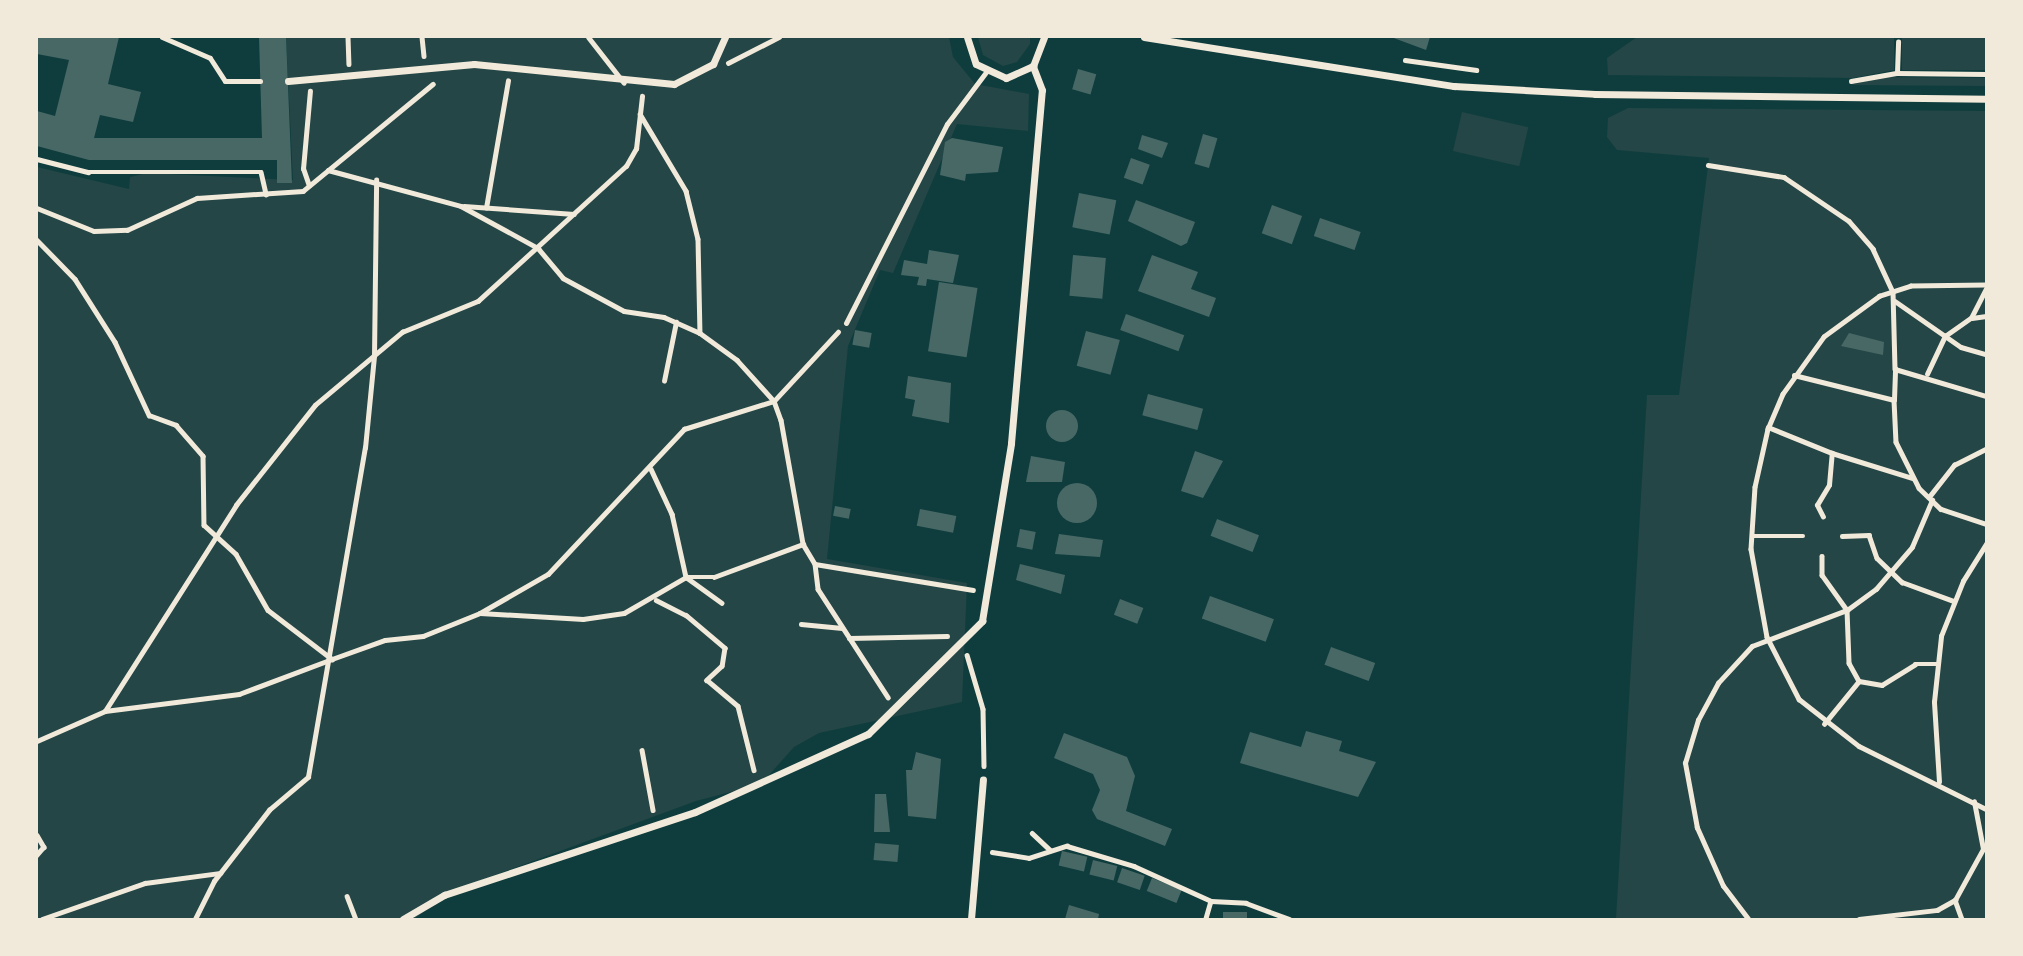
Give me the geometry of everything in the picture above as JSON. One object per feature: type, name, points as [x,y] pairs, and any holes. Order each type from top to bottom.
[{"type":"street","points":[[288,81],[457,64],[624,83],[674,84],[713,64],[725,37]]},
{"type":"street","points":[[967,37],[970,53],[985,72],[1016,76],[1033,65],[1044,37]]},
{"type":"street","points":[[1144,37],[1467,87],[1986,99]]},
{"type":"street","points":[[403,919],[444,895],[656,825],[761,784],[868,734],[982,621],[991,595],[1041,103],[1041,75],[1033,65]]},
{"type":"street","points":[[971,919],[983,780]]},
{"type":"lane","points":[[162,37],[210,58],[225,81],[260,81]]},
{"type":"lane","points":[[588,37],[624,83]]},
{"type":"lane","points":[[846,323],[947,124],[985,72]]},
{"type":"path","points":[[348,37],[350,76]]},
{"type":"path","points":[[713,64],[735,62],[779,37]]},
{"type":"path","points":[[1897,73],[1898,42]]},
{"type":"path","points":[[1397,59],[1492,72]]},
{"type":"path","points":[[37,208],[94,231],[127,230],[197,198],[266,194],[309,186],[457,64]]},
{"type":"path","points":[[1838,80],[1897,73],[1986,75]]},
{"type":"path","points":[[309,186],[303,159],[311,78]]},
{"type":"path","points":[[105,711],[217,539],[315,405],[401,332],[478,301],[626,166],[636,149],[644,84]]},
{"type":"path","points":[[486,208],[507,100]]},
{"type":"path","points":[[640,113],[686,191],[698,239],[700,333]]},
{"type":"path","points":[[37,159],[88,172],[261,172],[266,194]]},
{"type":"path","points":[[1708,165],[1784,177],[1822,198],[1873,249],[1893,292],[1894,300],[1896,442],[1913,478],[1931,498],[1964,520],[1986,524]]},
{"type":"path","points":[[328,170],[376,180],[461,206],[538,248],[563,278],[624,311],[676,322],[700,333],[737,360],[774,401],[803,544],[815,564],[818,589],[895,710]]},
{"type":"path","points":[[195,919],[221,873],[269,810],[308,777],[332,659],[374,356],[376,180]]},
{"type":"path","points":[[461,206],[575,215]]},
{"type":"path","points":[[37,240],[75,279],[116,342],[149,415],[176,425],[199,450],[207,483],[204,525],[236,554],[268,610],[332,659]]},
{"type":"path","points":[[1971,318],[1986,287],[1893,292],[1851,314],[1794,375],[1768,427],[1752,536],[1767,637],[1783,676],[1825,724],[1986,809]]},
{"type":"path","points":[[1894,300],[1945,336],[1986,354]]},
{"type":"path","points":[[1927,374],[1945,336],[1971,318],[1986,316]]},
{"type":"path","points":[[664,381],[676,322]]},
{"type":"path","points":[[37,741],[105,711],[239,694],[385,640],[424,636],[480,613],[548,574],[651,469],[684,429],[774,401],[846,323]]},
{"type":"path","points":[[1895,369],[1927,374],[1986,396]]},
{"type":"path","points":[[1794,375],[1894,400]]},
{"type":"path","points":[[1768,427],[1832,453],[1913,478]]},
{"type":"path","points":[[1748,919],[1706,855],[1685,762],[1718,682],[1767,637],[1847,610],[1892,573],[1931,498],[1954,464],[1986,449]]},
{"type":"path","points":[[1823,517],[1817,505],[1829,485],[1832,453]]},
{"type":"path","points":[[651,469],[672,514],[686,577],[722,603]]},
{"type":"path","points":[[1752,536],[1803,536]]},
{"type":"path","points":[[1842,536],[1873,538],[1877,558],[1908,587],[1954,601]]},
{"type":"path","points":[[480,613],[583,619],[656,600],[686,577],[713,577],[803,544]]},
{"type":"path","points":[[1939,782],[1937,664],[1954,601],[1986,544]]},
{"type":"path","points":[[1822,556],[1822,575],[1847,610],[1849,663],[1859,681]]},
{"type":"path","points":[[815,564],[991,595]]},
{"type":"path","points":[[656,600],[686,615],[725,648],[722,666],[707,680],[738,706],[743,747],[761,784]]},
{"type":"path","points":[[801,624],[843,628]]},
{"type":"path","points":[[849,638],[968,636],[966,663],[983,709],[983,780]]},
{"type":"path","points":[[1859,681],[1882,685],[1914,664],[1937,664]]},
{"type":"path","points":[[1825,724],[1859,681]]},
{"type":"path","points":[[642,750],[656,825]]},
{"type":"path","points":[[1859,919],[1937,910],[1955,900],[1983,849],[1974,801]]},
{"type":"path","points":[[1032,833],[1050,850]]},
{"type":"path","points":[[37,835],[44,847],[37,855]]},
{"type":"path","points":[[989,862],[993,848],[1029,858],[1067,846],[1134,866],[1211,901],[1257,906],[1289,919]]},
{"type":"path","points":[[43,919],[145,883],[221,873]]},
{"type":"path","points":[[347,895],[356,919]]},
{"type":"path","points":[[1955,900],[1962,919]]},
{"type":"path","points":[[1206,919],[1211,901]]},
{"type":"shaded area","points":[[286,37],[949,37],[953,57],[975,84],[1029,94],[1028,131],[957,124],[893,273],[880,270],[848,346],[827,559],[967,583],[962,702],[819,733],[794,747],[761,784],[696,801],[454,890],[414,919],[37,919],[37,167],[129,189],[130,177],[147,173],[293,180]]},
{"type":"shaded area","points":[[978,37],[1030,37],[1030,44],[1017,62],[1003,66],[983,55]]},
{"type":"shaded area","points":[[1637,37],[1894,37],[1894,70],[1853,78],[1608,75],[1607,58]]},
{"type":"shaded area","points":[[1902,37],[1986,37],[1986,70],[1902,70]]},
{"type":"shaded area","points":[[1881,77],[1986,78],[1986,86],[1851,85]]},
{"type":"shaded area","points":[[1628,108],[1986,111],[1986,919],[1616,919],[1647,395],[1679,395],[1709,158],[1617,150],[1607,137],[1608,118]]},
{"type":"shaded area","points":[[1462,112],[1528,127],[1519,166],[1453,151]]},
{"type":"building","points":[[37,37],[119,37],[108,84],[141,92],[133,122],[100,115],[94,138],[262,138],[259,37],[286,37],[292,183],[277,183],[277,160],[89,160],[37,146],[37,111],[55,116],[69,60],[37,54]]},
{"type":"building","points":[[1391,37],[1430,37],[1426,50]]},
{"type":"building","points":[[1078,69],[1096,74],[1090,94],[1072,89]]},
{"type":"building","points":[[1203,134],[1217,138],[1209,168],[1194,164]]},
{"type":"building","points":[[1142,135],[1168,143],[1162,158],[1138,149]]},
{"type":"building","points":[[952,138],[1003,147],[998,172],[966,174],[965,181],[940,175],[945,142]]},
{"type":"building","points":[[1131,158],[1150,165],[1143,185],[1124,178]]},
{"type":"building","points":[[1079,193],[1116,200],[1110,235],[1072,227]]},
{"type":"building","points":[[1136,200],[1195,222],[1187,243],[1181,246],[1128,221]]},
{"type":"building","points":[[1272,205],[1302,216],[1292,244],[1262,233]]},
{"type":"building","points":[[1320,218],[1361,232],[1354,250],[1314,236]]},
{"type":"building","points":[[929,250],[959,255],[953,283],[927,279],[926,286],[917,285],[919,277],[901,275],[904,260],[927,264]]},
{"type":"building","points":[[1073,255],[1106,258],[1102,299],[1069,296]]},
{"type":"building","points":[[1152,255],[1198,272],[1191,289],[1216,298],[1209,317],[1138,291]]},
{"type":"building","points":[[939,282],[978,288],[967,357],[928,351]]},
{"type":"building","points":[[1126,314],[1184,335],[1178,351],[1120,330]]},
{"type":"building","points":[[855,330],[872,333],[869,348],[852,345]]},
{"type":"building","points":[[1086,331],[1120,340],[1110,375],[1077,366]]},
{"type":"building","points":[[1849,333],[1884,342],[1883,355],[1841,346]]},
{"type":"building","points":[[908,376],[951,383],[949,423],[912,416],[915,400],[905,398]]},
{"type":"building","points":[[1148,394],[1203,409],[1197,430],[1142,415]]},
{"type":"building","points":[[1062,410],[1074,414],[1078,426],[1074,438],[1062,442],[1050,438],[1046,426],[1050,414]]},
{"type":"building","points":[[1195,451],[1223,461],[1203,498],[1181,491]]},
{"type":"building","points":[[1031,456],[1065,462],[1062,482],[1026,482]]},
{"type":"building","points":[[1077,483],[1085,484],[1091,489],[1096,495],[1096,511],[1091,517],[1085,522],[1077,523],[1069,522],[1063,517],[1058,511],[1057,503],[1058,495],[1063,489],[1069,484]]},
{"type":"building","points":[[835,506],[851,509],[849,519],[833,516]]},
{"type":"building","points":[[920,509],[956,516],[953,533],[917,526]]},
{"type":"building","points":[[1217,519],[1259,535],[1253,552],[1211,536]]},
{"type":"building","points":[[1020,529],[1036,532],[1032,550],[1017,547]]},
{"type":"building","points":[[1059,534],[1103,540],[1100,557],[1055,554]]},
{"type":"building","points":[[1020,564],[1065,575],[1061,594],[1016,580]]},
{"type":"building","points":[[1210,596],[1274,619],[1266,642],[1202,619]]},
{"type":"building","points":[[1120,599],[1143,608],[1137,624],[1114,615]]},
{"type":"building","points":[[1331,647],[1375,663],[1369,681],[1325,665]]},
{"type":"building","points":[[1306,731],[1342,741],[1339,751],[1376,762],[1358,797],[1240,763],[1250,732],[1301,747]]},
{"type":"building","points":[[1064,733],[1127,757],[1135,776],[1126,811],[1172,829],[1165,846],[1097,819],[1092,810],[1100,790],[1093,774],[1054,758]]},
{"type":"building","points":[[916,752],[941,759],[936,819],[908,816],[906,770],[912,770]]},
{"type":"building","points":[[875,794],[886,794],[890,832],[874,832]]},
{"type":"building","points":[[875,843],[899,845],[897,862],[874,860]]},
{"type":"building","points":[[1062,851],[1087,857],[1084,871],[1059,866]]},
{"type":"building","points":[[1093,860],[1117,866],[1114,881],[1089,875]]},
{"type":"building","points":[[1122,868],[1145,876],[1140,890],[1117,882]]},
{"type":"building","points":[[1152,878],[1182,890],[1176,903],[1147,891]]},
{"type":"building","points":[[1069,905],[1099,914],[1098,919],[1065,919]]},
{"type":"building","points":[[1223,912],[1247,912],[1247,919],[1223,919]]}]
